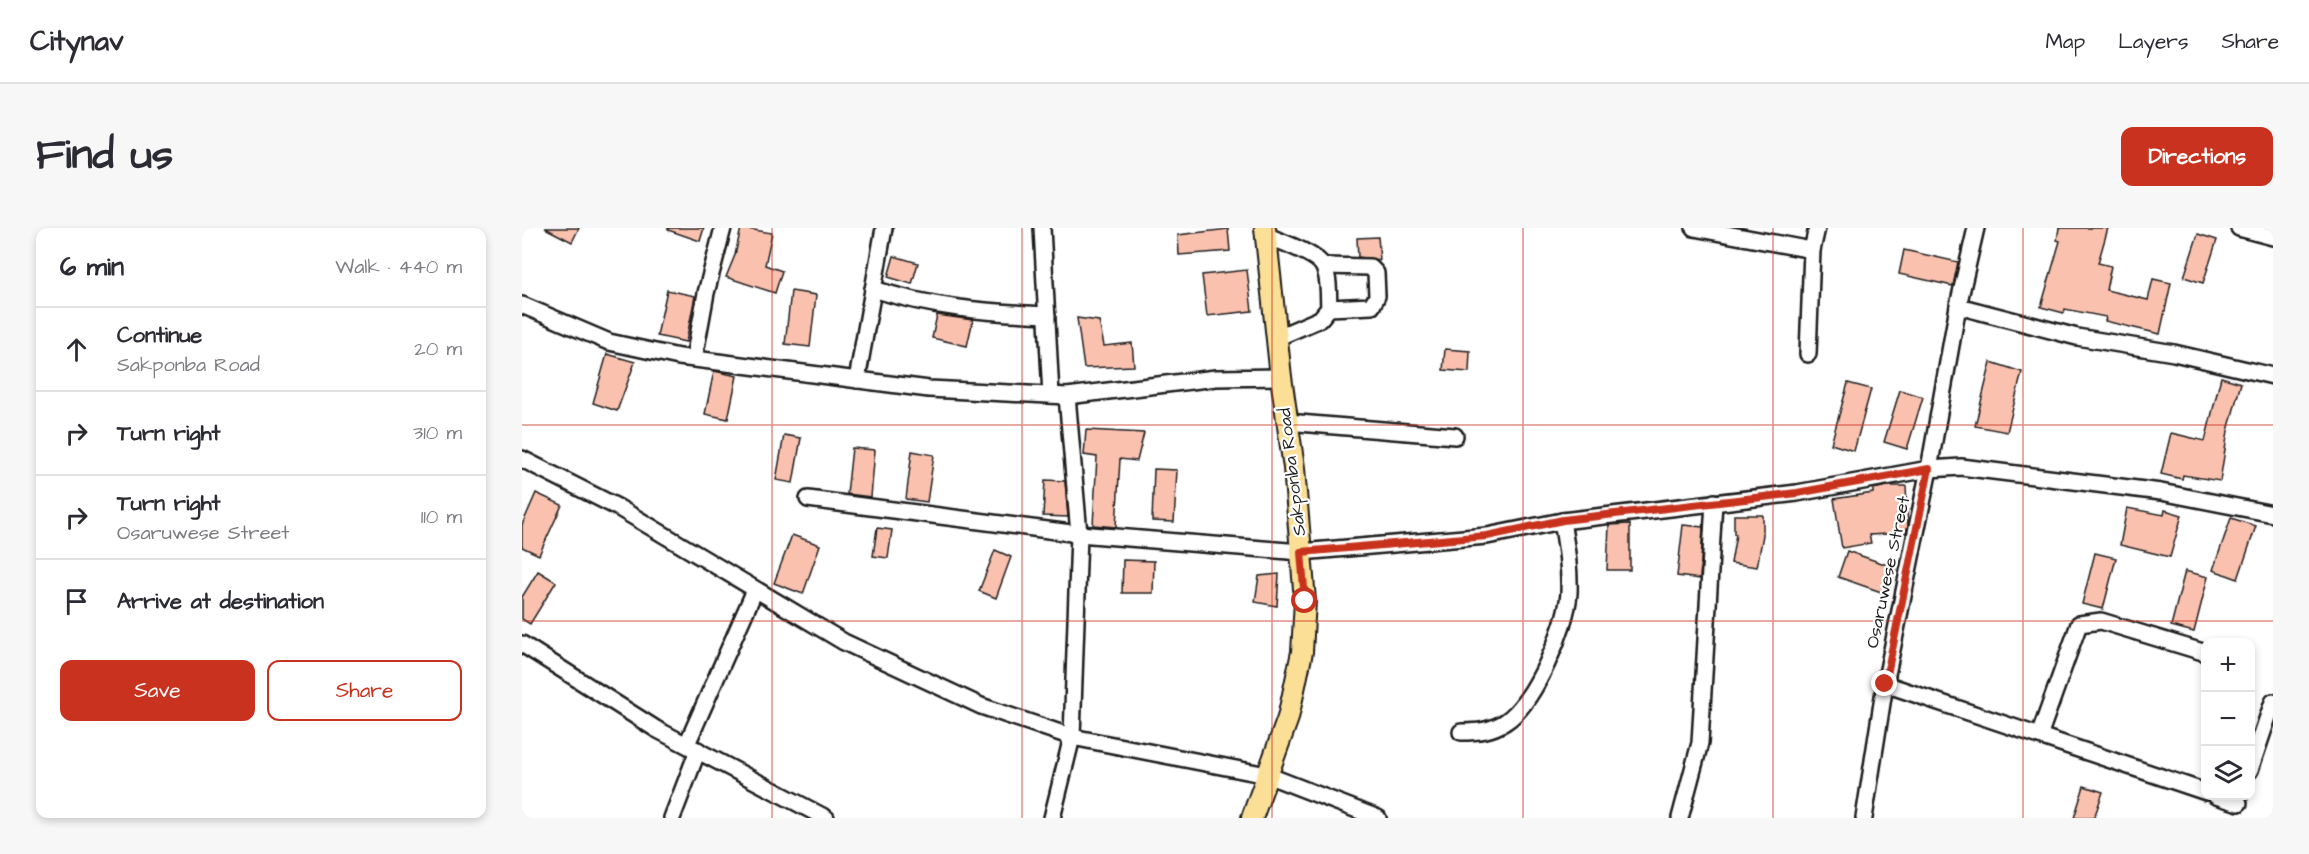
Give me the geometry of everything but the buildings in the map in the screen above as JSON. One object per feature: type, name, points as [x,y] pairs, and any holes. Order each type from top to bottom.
[{"type":"main road","name":"Sakponba Road","points":[[1252,818],[1288,718],[1302,652],[1305,601],[1265,232]]},
{"type":"street","points":[[694,359],[706,293],[723,228]]},
{"type":"street","points":[[857,380],[884,228]]},
{"type":"street","points":[[1042,228],[1051,395]]},
{"type":"street","points":[[1694,228],[1812,250]]},
{"type":"street","points":[[1808,354],[1812,250],[1817,228]]},
{"type":"street","name":"Osaruwese Street","points":[[1864,818],[1885,684],[1929,469],[1958,306],[1976,228]]},
{"type":"street","points":[[2239,228],[2273,237]]},
{"type":"street","points":[[1265,232],[1316,259],[1324,266],[1328,283],[1329,308],[1320,319],[1276,338]]},
{"type":"street","points":[[1324,266],[1370,267],[1376,273],[1377,296],[1372,306],[1329,308]]},
{"type":"street","points":[[873,289],[913,301],[979,312],[1047,315]]},
{"type":"street","points":[[522,305],[609,342],[694,359],[929,389],[1067,396],[1216,378],[1281,376]]},
{"type":"street","points":[[1958,306],[2077,337],[2174,353],[2273,376]]},
{"type":"street","points":[[1052,818],[1072,737],[1079,534],[1067,396]]},
{"type":"street","points":[[1287,422],[1455,436]]},
{"type":"street","points":[[522,459],[619,508],[844,642],[981,706],[1072,737],[1267,776],[1378,818]]},
{"type":"street","points":[[808,499],[1079,534],[1301,552],[1487,536],[1563,520],[1797,493],[1929,469],[1961,467],[2161,492],[2273,514]]},
{"type":"street","points":[[1680,818],[1700,743],[1714,502]]},
{"type":"street","points":[[1461,732],[1482,732],[1506,722],[1527,700],[1553,652],[1569,596],[1569,563],[1563,520]]},
{"type":"street","points":[[672,818],[693,747],[755,590]]},
{"type":"street","points":[[2039,736],[2079,624],[2100,621],[2201,653]]},
{"type":"street","points":[[522,644],[656,729],[826,818]]},
{"type":"street","points":[[1885,684],[2201,791]]},
{"type":"street","points":[[2255,755],[2273,702]]},
{"type":"route","points":[[1305,601],[1301,552],[1487,536],[1563,520],[1797,493],[1929,469],[1885,684]]}]
